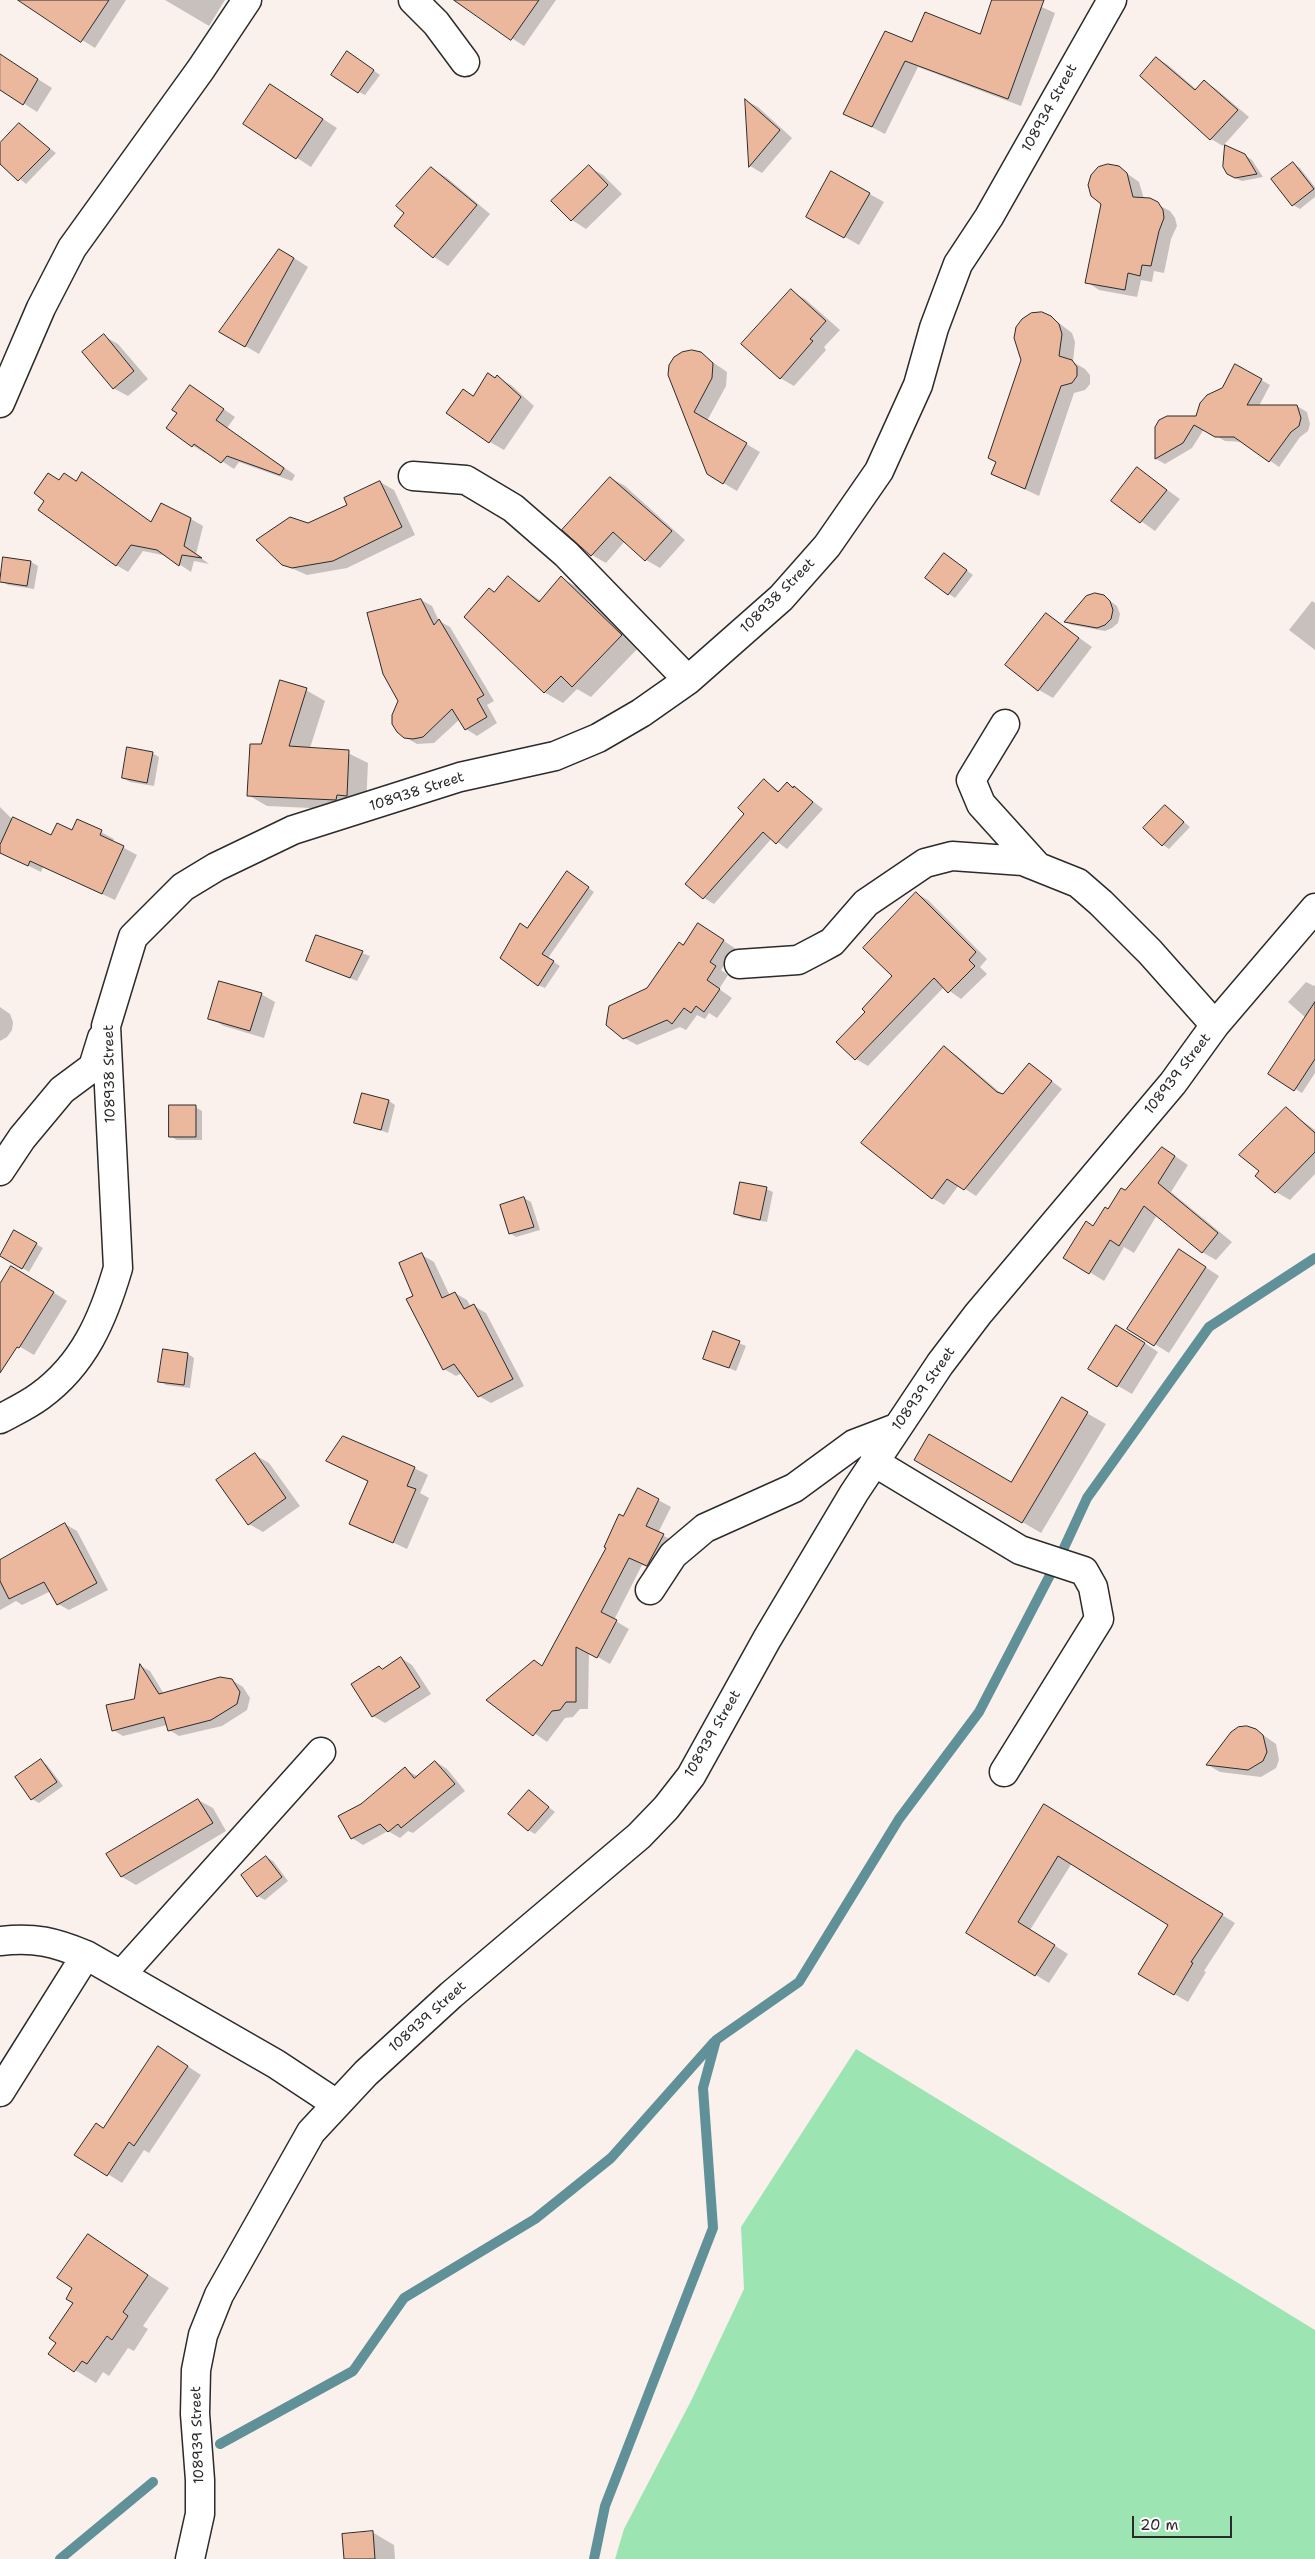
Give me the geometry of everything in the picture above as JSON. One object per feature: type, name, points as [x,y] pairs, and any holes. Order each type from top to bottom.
[{"type":"street","points":[[0,403],[41,308],[72,248],[201,69],[247,0]]},
{"type":"street","points":[[413,0],[436,23],[465,62]]},
{"type":"street","name":"108934 Street","points":[[989,217],[1112,0]]},
{"type":"street","name":"108938 Street","points":[[0,1419],[39,1397],[62,1377],[79,1358],[96,1331],[107,1306],[118,1268],[106,1026],[133,937],[183,887],[216,867],[293,830],[460,777],[555,756],[598,738],[641,713],[688,680],[781,598],[819,556],[879,471],[902,424],[918,385],[934,328],[958,264],[989,217]]},
{"type":"street","points":[[412,476],[466,480],[513,508],[566,554],[688,680]]},
{"type":"street","points":[[1005,724],[971,780],[981,804],[1037,866]]},
{"type":"street","points":[[739,964],[798,960],[825,946],[832,942],[866,903],[925,863],[952,856],[1022,861],[1078,884],[1101,903],[1150,952],[1215,1025]]},
{"type":"street","name":"108939 Street","points":[[190,2559],[200,2514],[200,2480],[195,2414],[196,2370],[203,2335],[219,2294],[310,2132],[335,2103],[451,1995],[639,1836],[666,1808],[691,1776],[767,1639],[874,1462],[896,1428],[978,1314],[1173,1083],[1215,1025],[1315,908]]},
{"type":"street","points":[[0,1171],[22,1138],[62,1090],[93,1067],[106,1026]]},
{"type":"street","points":[[650,1590],[673,1555],[705,1528],[794,1488],[854,1444],[896,1428]]},
{"type":"street","points":[[874,1462],[1020,1550],[1038,1554],[1084,1571],[1093,1587],[1100,1619],[1004,1772]]},
{"type":"street","points":[[121,1975],[321,1752]]},
{"type":"street","points":[[0,1941],[31,1938],[53,1942],[86,1955],[276,2064],[335,2103]]},
{"type":"street","points":[[0,2092],[86,1955]]},
{"type":"green space","points":[[856,2049],[1315,2330],[1315,2559],[615,2559],[624,2529],[691,2401],[744,2289],[741,2227]]},
{"type":"building","points":[[18,0],[109,0],[81,42]]},
{"type":"building","points":[[454,0],[539,0],[511,40]]},
{"type":"building","points":[[992,0],[1044,0],[1008,99],[905,61],[872,127],[843,114],[885,31],[912,42],[925,12],[980,34]]},
{"type":"building","points":[[347,51],[374,70],[358,93],[331,75]]},
{"type":"building","points":[[0,54],[38,79],[23,105],[0,90]]},
{"type":"building","points":[[1156,57],[1195,90],[1204,80],[1238,110],[1210,140],[1140,76]]},
{"type":"building","points":[[270,84],[323,119],[296,159],[243,124]]},
{"type":"building","points":[[745,99],[780,130],[749,167]]},
{"type":"building","points":[[19,123],[50,149],[18,181],[0,164],[0,143]]},
{"type":"building","points":[[1225,145],[1245,154],[1257,174],[1235,178],[1227,174],[1223,167]]},
{"type":"building","points":[[1293,162],[1314,189],[1292,206],[1271,179]]},
{"type":"building","points":[[1108,164],[1119,166],[1127,173],[1133,197],[1150,198],[1158,202],[1163,210],[1164,218],[1151,266],[1142,265],[1140,276],[1128,273],[1125,290],[1085,283],[1101,204],[1091,196],[1088,185],[1091,175],[1098,167]]},
{"type":"building","points":[[589,165],[608,185],[571,221],[551,201]]},
{"type":"building","points":[[431,167],[477,205],[433,258],[394,226],[404,213],[396,206]]},
{"type":"building","points":[[831,171],[870,193],[844,238],[806,217]]},
{"type":"building","points":[[279,249],[294,258],[245,347],[219,332]]},
{"type":"building","points":[[791,289],[826,321],[810,339],[813,341],[780,379],[741,344]]},
{"type":"building","points":[[1042,312],[1051,316],[1059,324],[1062,334],[1059,356],[1072,360],[1077,367],[1077,376],[1072,383],[1061,386],[1025,489],[991,474],[996,462],[988,458],[1021,360],[1014,338],[1016,327],[1022,319],[1031,313]]},
{"type":"building","points":[[104,334],[134,371],[113,389],[82,352]]},
{"type":"building","points":[[692,350],[701,352],[713,363],[712,378],[694,412],[747,443],[723,484],[707,474],[668,375],[669,365],[674,357],[682,352]]},
{"type":"building","points":[[1235,364],[1262,379],[1247,405],[1297,405],[1301,418],[1299,426],[1291,432],[1269,462],[1234,437],[1215,437],[1194,425],[1183,443],[1155,459],[1155,427],[1159,420],[1167,416],[1196,416],[1200,403],[1207,395],[1222,388]]},
{"type":"building","points":[[488,373],[495,378],[497,375],[521,397],[489,443],[446,413],[463,389],[473,396]]},
{"type":"building","points":[[190,385],[224,409],[216,420],[284,468],[280,475],[227,456],[221,463],[194,444],[192,447],[166,428],[177,413],[172,410]]},
{"type":"building","points":[[1137,467],[1167,490],[1140,523],[1111,501]]},
{"type":"building","points":[[82,472],[151,522],[161,503],[191,518],[184,546],[202,558],[182,555],[179,566],[157,550],[131,545],[116,566],[38,510],[44,501],[34,493],[48,473],[59,480],[64,473],[76,481]]},
{"type":"building","points":[[610,477],[672,531],[645,561],[613,532],[591,556],[562,530]]},
{"type":"building","points":[[380,481],[402,527],[333,561],[292,568],[282,565],[256,540],[290,517],[308,523],[347,505],[344,498]]},
{"type":"building","points":[[944,553],[967,570],[948,595],[925,578]]},
{"type":"building","points":[[3,557],[31,561],[27,586],[0,582]]},
{"type":"building","points":[[508,576],[539,602],[561,576],[622,635],[572,687],[561,676],[544,693],[464,617],[489,588],[494,592]]},
{"type":"building","points":[[1095,593],[1104,595],[1110,601],[1113,610],[1111,619],[1105,625],[1097,628],[1064,622],[1086,596]]},
{"type":"building","points":[[421,599],[434,625],[439,619],[484,695],[477,699],[487,717],[465,730],[452,709],[423,737],[413,739],[404,738],[392,724],[392,715],[398,701],[383,674],[367,613]]},
{"type":"building","points":[[1046,613],[1079,638],[1038,691],[1005,665]]},
{"type":"building","points":[[280,680],[307,688],[289,746],[349,750],[347,796],[337,795],[336,800],[247,796],[250,744],[261,744]]},
{"type":"building","points":[[127,747],[153,752],[147,783],[122,778]]},
{"type":"building","points":[[764,779],[778,792],[787,782],[813,802],[776,844],[763,832],[703,899],[685,884],[744,814],[738,808]]},
{"type":"building","points":[[1165,805],[1184,822],[1162,846],[1143,828]]},
{"type":"building","points":[[13,817],[51,835],[57,823],[72,830],[77,819],[102,830],[100,835],[124,846],[102,894],[30,861],[28,866],[0,853],[0,845]]},
{"type":"building","points":[[567,871],[589,887],[542,954],[554,961],[538,986],[500,958],[520,923],[527,928]]},
{"type":"building","points":[[916,892],[976,952],[969,960],[975,966],[948,993],[934,978],[855,1060],[836,1042],[865,1012],[862,1009],[892,976],[863,948]]},
{"type":"building","points":[[698,923],[724,940],[710,962],[716,966],[707,980],[720,989],[704,1012],[696,1006],[691,1013],[684,1008],[672,1024],[667,1020],[623,1039],[606,1025],[609,1006],[647,988],[679,942],[683,945]]},
{"type":"building","points":[[316,935],[363,951],[350,978],[306,961]]},
{"type":"building","points":[[219,981],[262,993],[250,1031],[208,1019]]},
{"type":"building","points":[[1315,1002],[1315,1059],[1294,1091],[1268,1074]]},
{"type":"building","points":[[944,1046],[997,1092],[1003,1094],[1029,1063],[1052,1081],[964,1190],[947,1179],[932,1199],[861,1143]]},
{"type":"building","points":[[362,1093],[389,1100],[381,1130],[354,1123]]},
{"type":"building","points":[[169,1105],[196,1105],[196,1137],[169,1137]]},
{"type":"building","points":[[1286,1107],[1315,1133],[1315,1152],[1275,1193],[1255,1176],[1259,1171],[1239,1155]]},
{"type":"building","points":[[1162,1147],[1175,1156],[1158,1183],[1218,1233],[1202,1253],[1144,1206],[1119,1246],[1110,1240],[1089,1274],[1063,1258],[1086,1221],[1093,1226],[1105,1207],[1108,1209],[1121,1188],[1125,1190]]},
{"type":"building","points":[[740,1182],[767,1187],[760,1220],[734,1214]]},
{"type":"building","points":[[524,1197],[534,1227],[509,1234],[500,1205]]},
{"type":"building","points":[[14,1230],[37,1243],[22,1269],[0,1256]]},
{"type":"building","points":[[1179,1249],[1206,1267],[1154,1346],[1127,1329]]},
{"type":"building","points":[[422,1253],[442,1298],[455,1292],[464,1309],[474,1304],[513,1379],[478,1397],[454,1364],[443,1370],[406,1299],[413,1296],[399,1263]]},
{"type":"building","points":[[11,1266],[54,1292],[19,1348],[17,1347],[0,1373],[0,1284]]},
{"type":"building","points":[[1116,1325],[1145,1343],[1117,1387],[1088,1369]]},
{"type":"building","points":[[713,1331],[740,1341],[729,1368],[703,1359]]},
{"type":"building","points":[[163,1349],[188,1353],[184,1385],[158,1382]]},
{"type":"building","points":[[1062,1397],[1088,1412],[1022,1523],[914,1460],[929,1434],[1011,1482]]},
{"type":"building","points":[[343,1436],[415,1467],[407,1486],[416,1489],[393,1543],[349,1524],[368,1481],[326,1461]]},
{"type":"building","points":[[255,1453],[286,1498],[248,1525],[216,1480]]},
{"type":"building","points":[[638,1488],[659,1499],[646,1526],[664,1534],[647,1566],[629,1558],[601,1612],[617,1620],[597,1658],[576,1647],[576,1702],[566,1702],[560,1710],[552,1711],[533,1736],[486,1700],[534,1660],[542,1666],[606,1548],[604,1547],[619,1514],[623,1516]]},
{"type":"building","points":[[65,1523],[97,1583],[57,1605],[44,1582],[9,1599],[0,1581],[0,1560]]},
{"type":"building","points":[[401,1657],[420,1687],[372,1717],[351,1684],[379,1666],[382,1669]]},
{"type":"building","points":[[140,1664],[159,1694],[220,1677],[232,1679],[240,1692],[237,1704],[211,1720],[168,1731],[164,1717],[112,1731],[106,1705],[134,1699]]},
{"type":"building","points":[[1247,1726],[1256,1729],[1263,1735],[1267,1752],[1263,1761],[1248,1770],[1206,1765],[1231,1732],[1238,1727]]},
{"type":"building","points":[[41,1759],[57,1782],[31,1800],[15,1777]]},
{"type":"building","points":[[435,1761],[455,1784],[401,1828],[398,1824],[388,1832],[380,1824],[351,1839],[338,1816],[361,1804],[405,1767],[414,1778]]},
{"type":"building","points":[[529,1790],[549,1807],[528,1831],[508,1814]]},
{"type":"building","points":[[198,1799],[213,1823],[121,1877],[106,1854]]},
{"type":"building","points":[[1044,1804],[1223,1914],[1191,1962],[1193,1963],[1174,1995],[1138,1974],[1168,1925],[1058,1856],[1018,1922],[1055,1945],[1035,1976],[966,1933]]},
{"type":"building","points":[[266,1856],[282,1877],[257,1897],[241,1875]]},
{"type":"building","points":[[158,2046],[188,2066],[134,2146],[129,2142],[107,2176],[74,2155],[96,2123],[103,2128]]},
{"type":"building","points":[[88,2234],[148,2275],[123,2312],[128,2316],[112,2340],[107,2336],[87,2364],[82,2361],[74,2372],[48,2354],[56,2343],[49,2338],[73,2303],[66,2299],[72,2288],[57,2278]]},
{"type":"building","points":[[373,2531],[375,2559],[344,2559],[342,2534]]},
{"type":"waterway","points":[[594,2559],[605,2506],[713,2228],[703,2088],[716,2040],[799,1982],[899,1819],[979,1712],[1063,1550],[1087,1498],[1209,1327],[1315,1258]]},
{"type":"waterway","points":[[220,2444],[353,2371],[404,2298],[535,2219],[611,2158],[714,2042]]},
{"type":"waterway","points":[[60,2559],[153,2482]]}]
